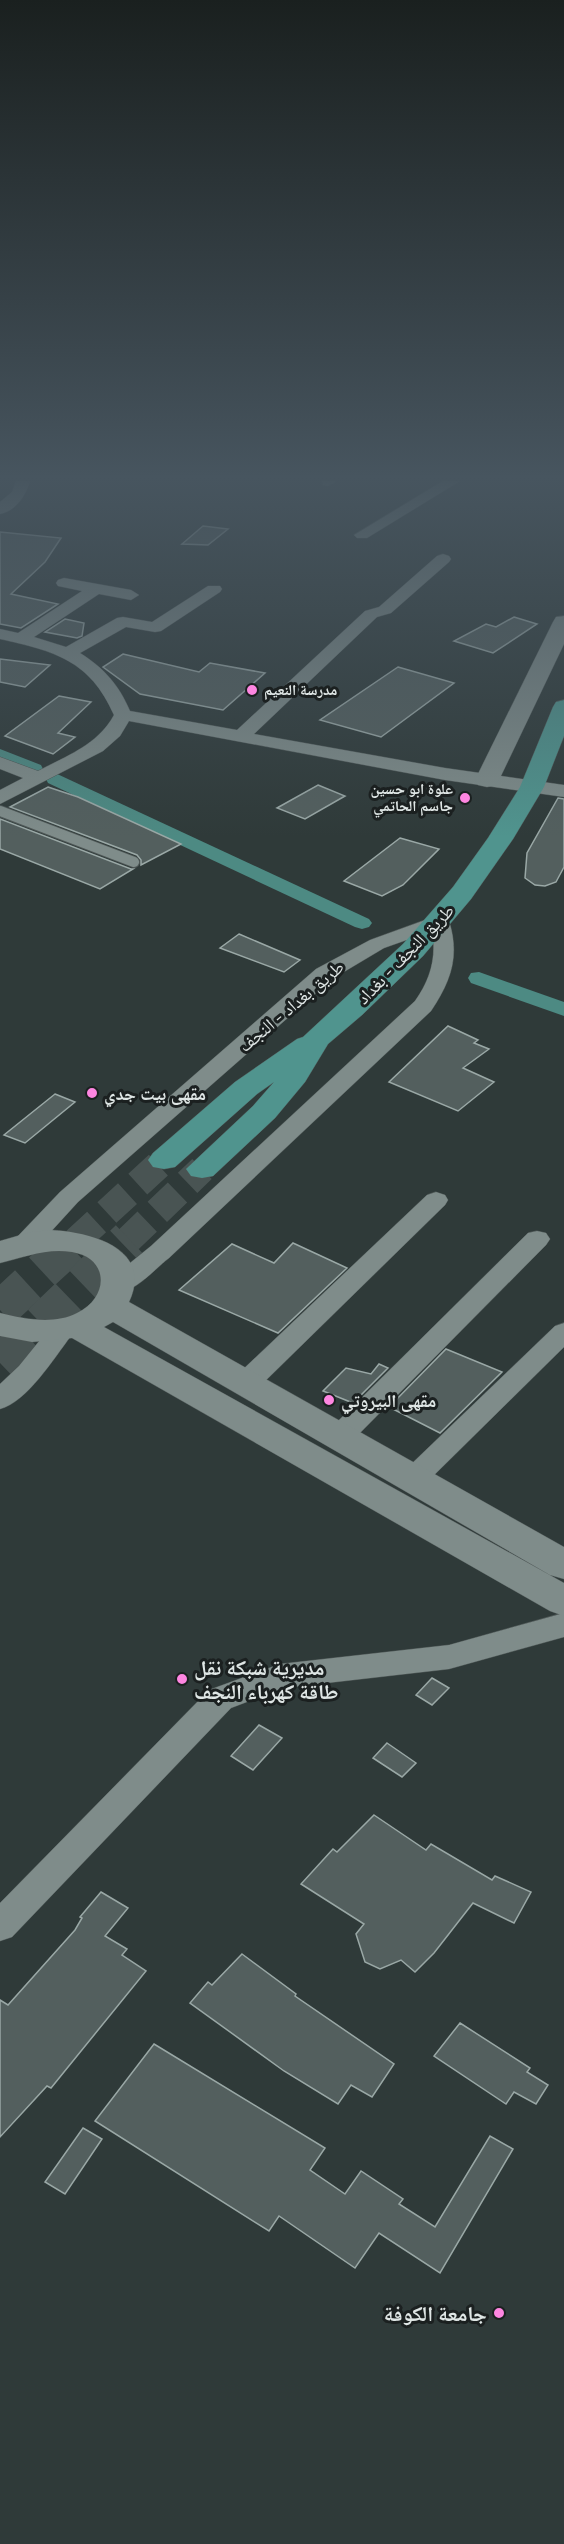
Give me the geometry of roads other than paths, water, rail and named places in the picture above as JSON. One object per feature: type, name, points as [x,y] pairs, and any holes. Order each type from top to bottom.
[{"type":"main road","points":[[487,780],[564,622]]},
{"type":"main road","name":"طريق النجف - بغداد","points":[[202,1168],[280,1094],[307,1058],[316,1039],[384,979],[439,921],[482,866],[532,787],[564,707]]},
{"type":"main road","name":"طريق بغداد - النجف","points":[[164,1160],[246,1088],[316,1039]]},
{"type":"main road","points":[[0,1324],[31,1332],[69,1328],[89,1320],[114,1295],[114,1266],[98,1251],[79,1243],[57,1239],[8,1249]]},
{"type":"main road","points":[[114,1295],[246,1383],[564,1565]]},
{"type":"main road","points":[[69,1328],[564,1601]]},
{"type":"street","points":[[20,639],[80,600]]},
{"type":"street","points":[[69,652],[123,622],[155,627],[197,600]]},
{"type":"street","points":[[241,736],[371,614],[385,610],[397,600]]},
{"type":"street","points":[[0,634],[69,652],[91,668],[117,697],[123,715],[114,732],[96,747],[0,798]]},
{"type":"street","points":[[123,715],[487,780],[564,791]]},
{"type":"street","points":[[0,763],[37,777]]},
{"type":"street","points":[[114,1295],[423,1006],[440,978],[445,963],[445,942],[439,921]]},
{"type":"street","name":"طريق بغداد - النجف","points":[[8,1249],[324,974],[377,944],[439,921]]},
{"type":"street","points":[[246,1383],[436,1200]]},
{"type":"street","points":[[340,1436],[537,1239]]},
{"type":"street","points":[[0,1400],[69,1328]]},
{"type":"street","points":[[413,1479],[564,1332]]},
{"type":"street","points":[[0,1926],[220,1700],[279,1676],[449,1657],[564,1625]]},
{"type":"lane","points":[[0,811],[134,862]]},
{"type":"waterway","points":[[0,755],[34,769]]},
{"type":"waterway","points":[[55,779],[362,923]]},
{"type":"waterway","points":[[479,978],[564,1009]]},
{"type":"tunnel","points":[[76,1241],[164,1160]]},
{"type":"tunnel","points":[[127,1241],[202,1169]]},
{"type":"tunnel","points":[[0,1310],[77,1239]]},
{"type":"tunnel","points":[[0,1363],[129,1239]]},
{"type":"place","name":"مدرسة النعيم","points":[[252,690]]},
{"type":"place","name":"علوة ابو حسين جاسم الحاتمي","points":[[465,798]]},
{"type":"place","name":"مقهى بيت جدي","points":[[92,1093]]},
{"type":"place","name":"مقهى البيروتي","points":[[329,1400]]},
{"type":"place","name":"مديرية شبكة نقل طاقة كهرباء النجف","points":[[182,1679]]},
{"type":"place","name":"جامعة الكوفة","points":[[499,2313]]}]
